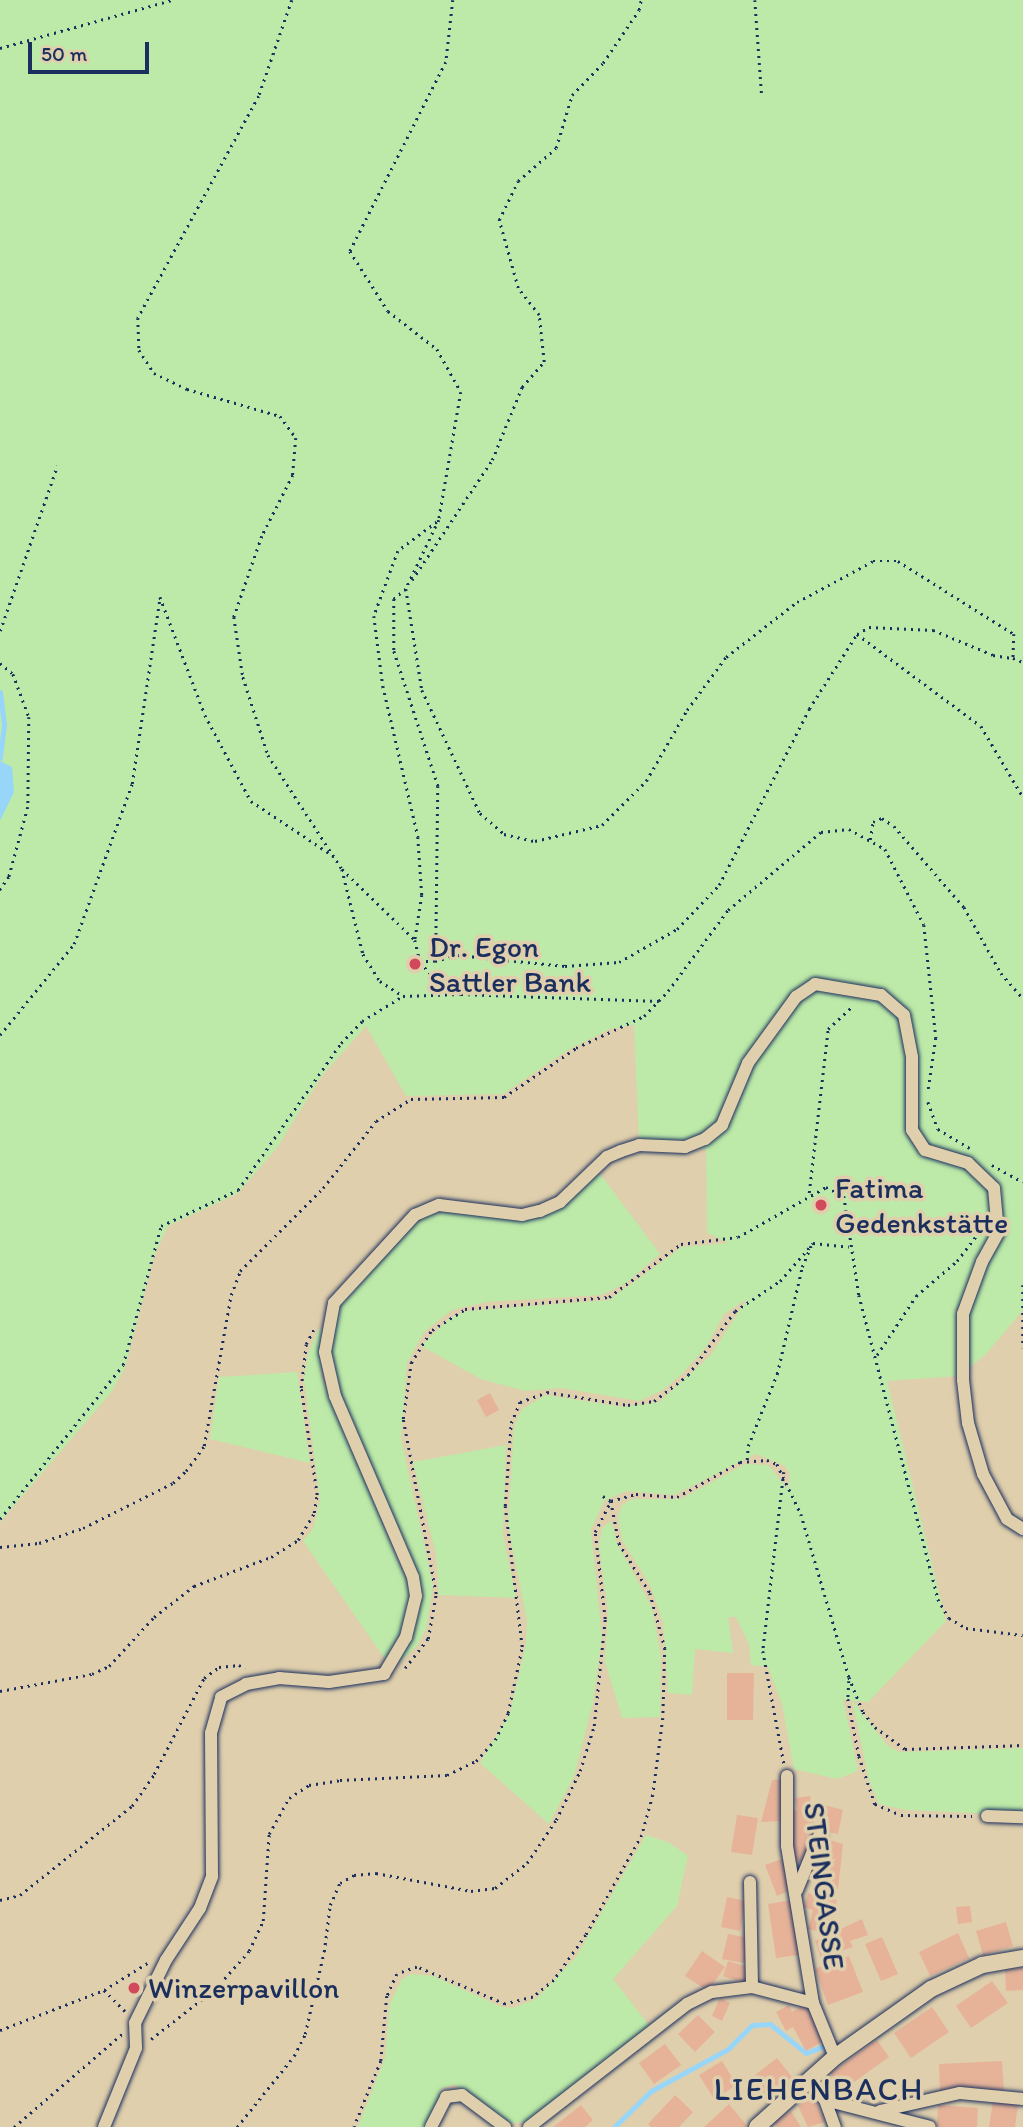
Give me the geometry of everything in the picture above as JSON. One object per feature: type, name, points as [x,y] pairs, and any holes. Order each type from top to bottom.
[{"type":"street","points":[[104,2127],[136,2048],[135,2023],[166,1959],[200,1908],[212,1876],[214,1714],[221,1697],[256,1681],[349,1681],[384,1675],[406,1637],[416,1596],[399,1542],[326,1372],[329,1316],[342,1292],[399,1230],[427,1208],[523,1215],[540,1212],[560,1202],[621,1151],[639,1145],[685,1147],[714,1134],[770,1028],[796,997],[815,984],[881,995],[904,1015],[912,1057],[912,1130],[925,1150],[952,1156],[979,1171],[994,1188],[998,1207],[998,1233],[982,1262],[963,1314],[963,1380],[968,1423],[983,1474],[1007,1519],[1023,1529]]},
{"type":"street","name":"STEINGASSE","points":[[787,1776],[787,1846],[813,2003],[835,2057]]},
{"type":"street","points":[[987,1816],[1023,1817]]},
{"type":"street","points":[[796,1890],[820,1834]]},
{"type":"street","points":[[750,1882],[752,1987]]},
{"type":"street","points":[[757,2127],[835,2057],[931,1989],[982,1965],[1023,1958]]},
{"type":"street","points":[[529,2127],[687,2004],[730,1987],[752,1987],[813,2003]]},
{"type":"street","points":[[808,2079],[825,2100],[835,2127]]},
{"type":"street","points":[[880,2111],[960,2093],[1023,2099]]},
{"type":"street","points":[[431,2127],[446,2097],[463,2095],[505,2127]]},
{"type":"street","points":[[825,2100],[880,2111],[930,2127]]},
{"type":"path","points":[[0,48],[172,0]]},
{"type":"path","points":[[292,0],[259,96],[138,318],[139,350],[154,373],[187,389],[281,416],[296,438],[293,475],[262,536],[234,617],[243,677],[268,755],[342,869],[363,954],[380,981],[403,996]]},
{"type":"path","points":[[453,0],[446,62],[350,251],[388,311],[437,349],[461,393],[439,520],[406,589],[422,690],[480,813],[504,834],[535,841],[602,825],[646,781],[687,710],[726,657],[797,602],[873,561],[898,561],[1014,634],[1013,657]]},
{"type":"path","points":[[435,961],[438,786],[394,651],[394,599],[406,589],[492,460],[522,387],[544,362],[538,315],[519,288],[499,220],[518,180],[556,148],[572,95],[603,64],[639,10],[641,0]]},
{"type":"path","points":[[755,0],[762,97]]},
{"type":"path","points":[[0,631],[57,466]]},
{"type":"path","points":[[415,940],[421,924],[422,895],[418,837],[383,686],[374,616],[398,551],[439,520]]},
{"type":"path","points":[[0,1035],[74,944],[132,784],[160,597],[205,715],[251,801],[337,858]]},
{"type":"path","points":[[420,962],[458,955],[565,965],[619,962],[677,929],[719,885],[771,778],[857,634],[869,627],[933,630],[993,655],[1013,657],[1023,662]]},
{"type":"path","points":[[857,634],[981,726],[1023,797]]},
{"type":"path","points":[[0,663],[13,674],[29,717],[28,807],[9,877],[0,890]]},
{"type":"path","points":[[870,840],[873,822],[882,818],[894,826],[964,907],[1001,973],[1023,998]]},
{"type":"path","points":[[0,1547],[39,1543],[83,1528],[173,1483],[192,1464],[204,1446],[231,1296],[240,1271],[323,1188],[376,1121],[411,1099],[487,1099],[511,1094],[576,1048],[644,1016],[728,910],[821,832],[849,829],[870,840],[885,849],[899,873],[924,925],[930,952],[936,1038],[927,1095],[929,1112],[939,1129],[977,1155]]},
{"type":"path","points":[[342,869],[415,940],[420,962],[436,981],[461,994]]},
{"type":"path","points":[[0,1519],[123,1365],[162,1226],[238,1190],[341,1043],[362,1021],[403,996],[461,994],[659,1000]]},
{"type":"path","points":[[809,1193],[828,1029],[854,1004],[862,1004]]},
{"type":"path","points":[[987,1161],[1023,1182]]},
{"type":"path","points":[[384,1675],[411,1664],[428,1639],[434,1615],[436,1575],[403,1419],[411,1363],[432,1330],[465,1309],[609,1297],[681,1244],[738,1237],[764,1226],[809,1193],[826,1187],[844,1196],[849,1247],[901,1464],[944,1611],[966,1628],[1023,1635]]},
{"type":"path","points":[[877,1355],[916,1296],[957,1261],[998,1207]]},
{"type":"path","points":[[813,1243],[849,1247]]},
{"type":"path","points":[[747,1461],[813,1243]]},
{"type":"path","points":[[136,2048],[215,1989],[249,1951],[262,1921],[269,1834],[289,1798],[309,1785],[340,1780],[447,1775],[476,1762],[495,1741],[508,1713],[522,1647],[520,1599],[505,1518],[511,1423],[520,1402],[547,1392],[628,1405],[654,1401],[688,1375],[735,1311],[780,1282],[813,1243]]},
{"type":"path","points":[[1023,1285],[1023,1348]]},
{"type":"path","points":[[0,1691],[92,1674],[109,1666],[154,1617],[194,1586],[271,1557],[298,1540],[314,1513],[317,1495],[302,1368],[314,1329],[329,1316]]},
{"type":"path","points":[[237,2127],[295,2056],[305,2034],[324,1952],[330,1905],[340,1883],[354,1875],[376,1873],[471,1891],[495,1888],[527,1863],[556,1820],[580,1771],[594,1726],[605,1619],[596,1532],[611,1501],[636,1494],[677,1497],[747,1461],[767,1460],[784,1472],[849,1677],[863,1712],[891,1742],[905,1749],[1023,1745]]},
{"type":"path","points":[[784,1472],[763,1651],[787,1776]]},
{"type":"path","points":[[354,2127],[381,2061],[387,1996],[397,1974],[416,1967],[505,2004],[533,1997],[554,1980],[581,1943],[642,1835],[661,1730],[665,1648],[650,1593],[619,1543],[611,1501],[603,1496]]},
{"type":"path","points":[[0,1900],[20,1895],[132,1806],[154,1774],[204,1678],[219,1667],[239,1664],[256,1681]]},
{"type":"path","points":[[849,1677],[848,1699],[859,1756],[875,1804],[901,1815],[987,1816]]},
{"type":"path","points":[[0,2030],[104,1990],[144,1965],[166,1959]]},
{"type":"path","points":[[14,2127],[135,2023],[104,1990]]},
{"type":"green space","points":[[0,0],[1023,0],[1023,1310],[986,1354],[959,1376],[887,1381],[946,1621],[868,1702],[853,1701],[887,1745],[899,1752],[1023,1748],[1023,1815],[906,1810],[879,1804],[869,1780],[852,1700],[843,1699],[858,1771],[837,1779],[794,1769],[782,1704],[768,1667],[751,1665],[749,1644],[736,1617],[728,1617],[733,1653],[695,1649],[692,1695],[668,1693],[663,1622],[650,1585],[622,1540],[618,1517],[622,1505],[632,1499],[681,1499],[745,1464],[768,1465],[788,1489],[790,1474],[785,1466],[756,1454],[674,1495],[626,1491],[604,1501],[591,1530],[602,1636],[593,1703],[574,1776],[549,1824],[480,1763],[510,1713],[526,1644],[527,1621],[508,1525],[514,1427],[522,1409],[546,1395],[624,1407],[659,1402],[711,1355],[747,1299],[724,1314],[706,1347],[683,1373],[663,1390],[639,1401],[561,1388],[525,1391],[481,1379],[421,1346],[450,1318],[467,1311],[609,1300],[682,1247],[729,1243],[707,1233],[706,1149],[639,1141],[634,1025],[610,1029],[568,1050],[503,1094],[406,1096],[366,1026],[321,1077],[277,1148],[237,1194],[168,1226],[154,1256],[125,1368],[110,1394],[0,1522],[0,821],[12,768],[0,761]]},
{"type":"green space","points":[[598,1171],[660,1254],[625,1284],[601,1295],[486,1302],[452,1310],[424,1332],[407,1363],[401,1438],[433,1586],[426,1629],[417,1646],[399,1663],[420,1605],[330,1371],[331,1338],[341,1301],[408,1225],[431,1212],[532,1217]]},
{"type":"green space","points":[[319,1329],[323,1329],[321,1376],[410,1589],[408,1622],[385,1659],[303,1541],[313,1529],[320,1500],[304,1379],[308,1354]]},
{"type":"green space","points":[[297,1372],[310,1463],[210,1439],[219,1377]]},
{"type":"green space","points":[[506,1445],[503,1535],[516,1598],[439,1595],[436,1554],[413,1462]]},
{"type":"green space","points":[[611,1521],[617,1543],[652,1608],[661,1656],[660,1717],[622,1718],[605,1662],[608,1611],[599,1546],[602,1528]]},
{"type":"green space","points":[[646,1835],[670,1843],[688,1856],[677,1906],[613,1979],[651,2028],[527,2121],[509,2124],[492,2116],[455,2084],[441,2089],[427,2127],[358,2127],[385,2058],[390,2003],[402,1979],[411,1974],[433,1976],[502,2007],[513,2008],[536,1999],[576,1957]]},
{"type":"water","points":[[0,761],[12,767],[14,792],[0,821]]},
{"type":"building","points":[[490,1393],[499,1410],[486,1417],[477,1400]]},
{"type":"building","points":[[727,1673],[754,1673],[753,1720],[727,1720]]},
{"type":"building","points":[[784,1779],[780,1821],[761,1822],[772,1780]]},
{"type":"building","points":[[810,1796],[816,1834],[807,1835],[811,1860],[796,1862],[788,1811],[797,1810],[795,1798]]},
{"type":"building","points":[[824,1805],[843,1810],[838,1834],[819,1830]]},
{"type":"building","points":[[737,1815],[758,1818],[752,1855],[731,1852]]},
{"type":"building","points":[[824,1838],[843,1844],[838,1889],[817,1889],[817,1858]]},
{"type":"building","points":[[782,1859],[793,1889],[777,1896],[765,1865]]},
{"type":"building","points":[[808,1893],[837,1900],[829,1934],[808,1929],[813,1910],[804,1907]]},
{"type":"building","points":[[727,1897],[746,1901],[740,1931],[721,1927]]},
{"type":"building","points":[[792,1900],[799,1955],[776,1958],[768,1904]]},
{"type":"building","points":[[970,1906],[972,1922],[958,1924],[956,1907]]},
{"type":"building","points":[[862,1919],[868,1935],[850,1941],[853,1947],[821,1958],[815,1941]]},
{"type":"building","points":[[1006,1922],[1013,1946],[983,1955],[976,1931]]},
{"type":"building","points":[[958,1933],[969,1958],[930,1976],[919,1952]]},
{"type":"building","points":[[728,1934],[749,1938],[744,1963],[722,1959]]},
{"type":"building","points":[[882,1937],[898,1974],[881,1981],[865,1944]]},
{"type":"building","points":[[702,1951],[725,1967],[708,1991],[685,1976]]},
{"type":"building","points":[[849,1956],[863,1992],[828,2005],[815,1969]]},
{"type":"building","points":[[728,1961],[750,1968],[744,1983],[723,1976]]},
{"type":"building","points":[[1023,1968],[1023,1990],[1006,1991],[1005,1969]]},
{"type":"building","name":"Winzerpavillon","points":[[134,1980],[142,1984],[141,1994],[133,1996],[126,1991],[126,1985]]},
{"type":"building","points":[[992,1981],[1008,2003],[971,2028],[956,2006]]},
{"type":"building","points":[[720,1998],[730,2003],[722,2021],[712,2016]]},
{"type":"building","points":[[805,2004],[825,2040],[806,2051],[793,2027],[786,2031],[776,2012],[789,2005],[792,2012]]},
{"type":"building","points":[[932,2007],[949,2032],[911,2058],[894,2033]]},
{"type":"building","points":[[698,2015],[715,2032],[695,2052],[678,2034]]},
{"type":"building","points":[[877,2040],[889,2057],[843,2090],[830,2073]]},
{"type":"building","points":[[665,2044],[681,2065],[654,2084],[639,2063]]},
{"type":"building","points":[[777,2058],[792,2077],[761,2101],[746,2082]]},
{"type":"building","points":[[722,2061],[737,2085],[714,2099],[699,2075]]},
{"type":"building","points":[[1002,2061],[1004,2090],[940,2091],[939,2064]]},
{"type":"building","points":[[675,2095],[693,2112],[679,2127],[651,2127],[648,2124]]},
{"type":"building","points":[[814,2098],[825,2122],[808,2127],[798,2106]]},
{"type":"building","points":[[993,2101],[1018,2105],[1015,2127],[989,2127]]},
{"type":"building","points":[[729,2104],[748,2127],[704,2127]]},
{"type":"building","points":[[581,2105],[593,2120],[585,2127],[553,2127]]},
{"type":"building","points":[[938,2105],[978,2108],[977,2127],[937,2127]]},
{"type":"building","points":[[791,2111],[801,2127],[777,2127],[774,2122]]},
{"type":"waterway","points":[[0,692],[4,725],[0,758]]},
{"type":"waterway","name":"LIEHENBACH","points":[[614,2127],[651,2091],[728,2049],[752,2025],[770,2024],[806,2053],[822,2047]]},
{"type":"place","name":"Dr. Egon Sattler Bank","points":[[415,964]]},
{"type":"place","name":"Fatima Gedenkstätte","points":[[821,1205]]},
{"type":"place","name":"Winzerpavillon","points":[[134,1988]]},
{"type":"district","name":"LIEHENBACH","points":[[819,2089]]}]
